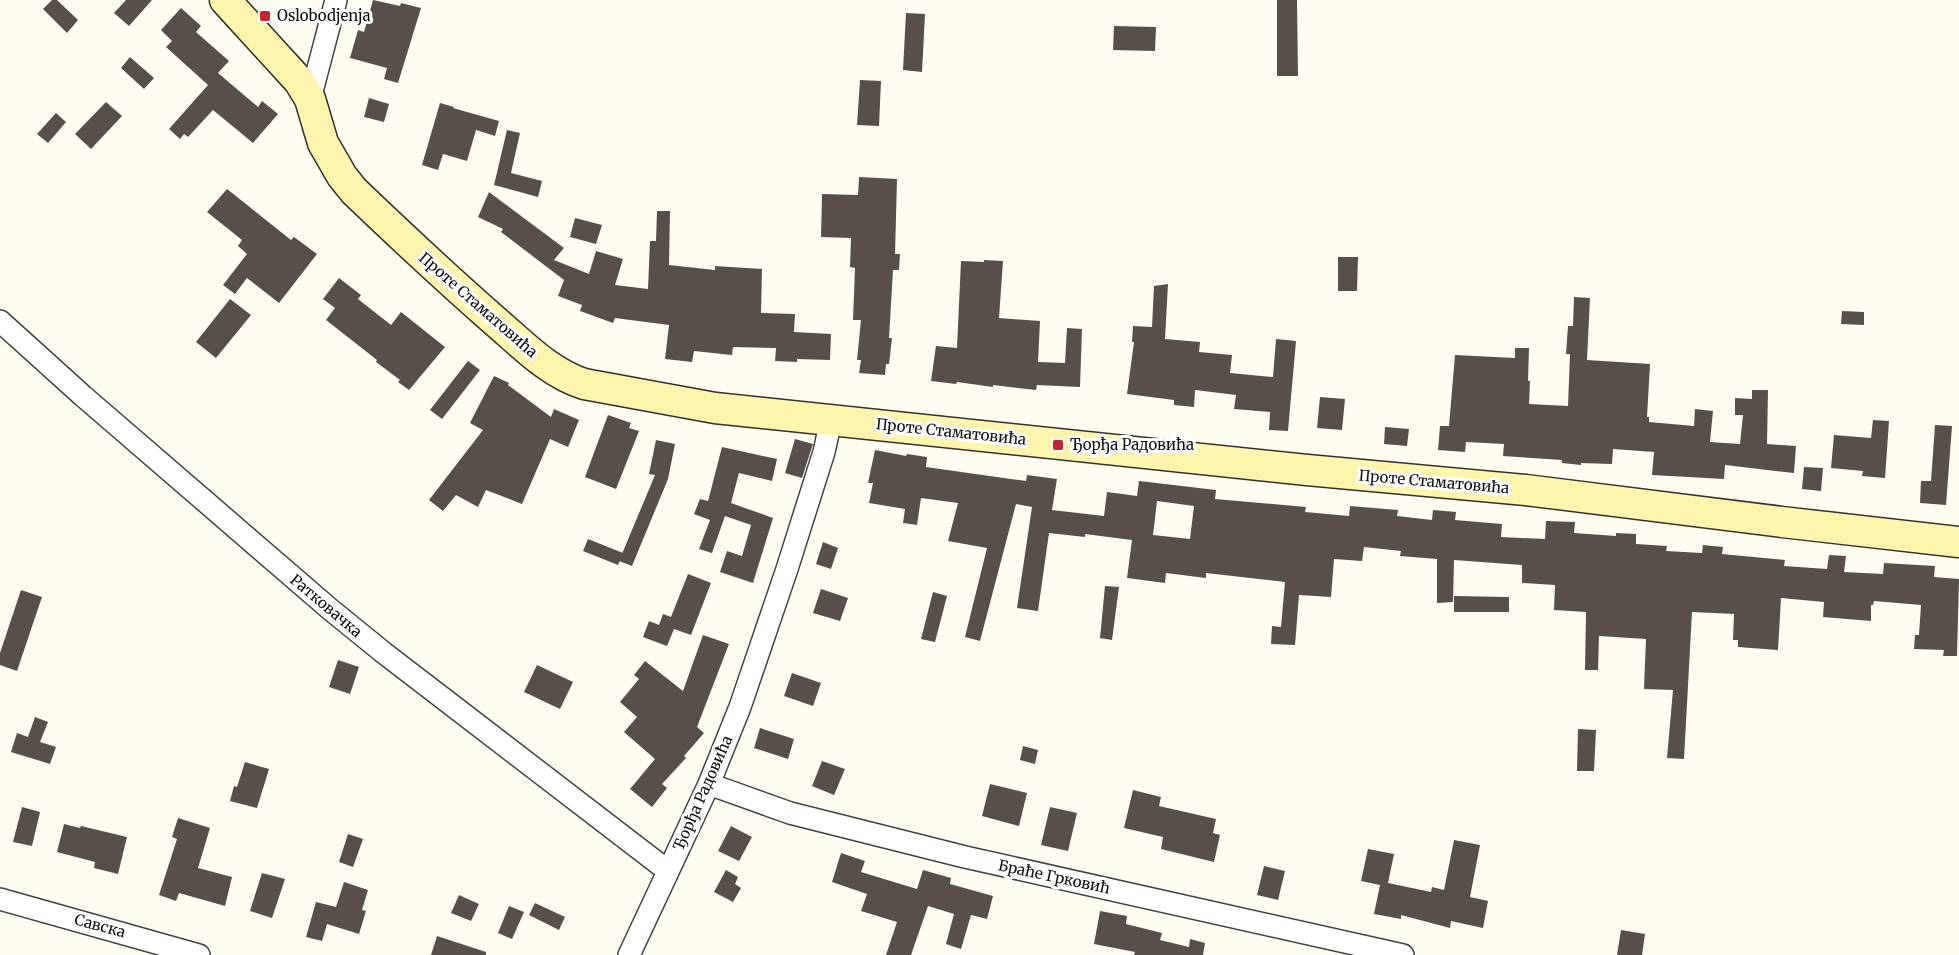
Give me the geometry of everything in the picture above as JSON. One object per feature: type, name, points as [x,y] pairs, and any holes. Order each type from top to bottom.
[{"type":"street","name":"Проте Стаматовића","points":[[225,0],[287,66],[310,99],[323,143],[342,176],[354,191],[458,289],[531,352],[564,376],[584,384],[715,408],[1307,470],[1526,490],[1959,542]]},
{"type":"street","points":[[310,99],[336,0]]},
{"type":"street","name":"Ратковачка","points":[[0,321],[83,396],[331,610],[668,871]]},
{"type":"street","name":"Ђорђа Радовића","points":[[628,955],[709,784],[740,707],[788,569],[824,453],[831,420]]},
{"type":"street","name":"Браће Грковић","points":[[709,784],[790,813],[965,857],[1403,955]]},
{"type":"street","name":"Савска","points":[[0,899],[199,955]]},
{"type":"building","points":[[52,0],[57,0],[78,20],[67,33],[43,9]]},
{"type":"building","points":[[126,0],[152,0],[129,26],[114,13]]},
{"type":"building","points":[[373,0],[421,8],[398,83],[384,79],[387,68],[350,58],[358,30],[364,32]]},
{"type":"building","points":[[1277,0],[1297,0],[1298,76],[1277,76]]},
{"type":"building","points":[[181,8],[201,26],[196,32],[229,61],[218,73],[258,107],[262,101],[278,114],[253,143],[213,110],[188,137],[184,134],[180,139],[169,129],[208,85],[166,47],[172,41],[161,30]]},
{"type":"building","points":[[906,13],[925,14],[922,72],[903,70]]},
{"type":"building","points":[[1114,26],[1156,27],[1155,51],[1113,50]]},
{"type":"building","points":[[130,57],[154,78],[144,89],[121,68]]},
{"type":"building","points":[[860,80],[881,81],[879,126],[857,125]]},
{"type":"building","points":[[369,98],[389,104],[384,122],[364,117]]},
{"type":"building","points":[[106,102],[122,116],[91,149],[75,134]]},
{"type":"building","points":[[440,103],[499,121],[495,136],[476,130],[467,161],[443,154],[438,170],[422,165]]},
{"type":"building","points":[[56,113],[66,122],[48,143],[37,134]]},
{"type":"building","points":[[507,130],[520,133],[511,173],[542,181],[538,197],[494,185]]},
{"type":"building","points":[[859,177],[897,179],[895,254],[900,254],[899,270],[893,270],[889,338],[892,338],[889,364],[886,364],[885,375],[859,373],[861,360],[857,360],[861,320],[853,320],[855,268],[850,267],[851,238],[821,237],[822,194],[858,195]]},
{"type":"building","points":[[227,189],[291,240],[294,237],[317,254],[279,303],[247,278],[235,294],[223,285],[247,254],[238,246],[242,240],[207,212]]},
{"type":"building","points":[[489,192],[564,248],[554,260],[589,274],[596,251],[623,259],[615,285],[648,289],[650,241],[656,241],[657,211],[670,211],[669,265],[715,270],[715,266],[762,269],[761,313],[795,314],[794,332],[831,334],[830,360],[775,361],[776,348],[733,347],[732,355],[694,351],[692,362],[665,359],[669,325],[615,318],[613,323],[580,311],[582,305],[558,296],[564,280],[501,232],[503,229],[478,217]]},
{"type":"building","points":[[575,218],[602,225],[596,244],[570,237]]},
{"type":"building","points":[[1338,257],[1358,257],[1357,291],[1338,291]]},
{"type":"building","points":[[984,260],[1003,261],[999,318],[1040,321],[1038,362],[1065,363],[1067,328],[1082,329],[1080,387],[1037,385],[1036,390],[931,381],[936,346],[957,348],[961,261],[984,262]]},
{"type":"building","points":[[339,278],[361,295],[358,299],[391,325],[401,312],[445,347],[409,390],[398,382],[400,380],[376,362],[377,360],[326,320],[335,308],[323,299]]},
{"type":"building","points":[[1168,284],[1165,339],[1200,342],[1199,352],[1232,355],[1230,373],[1273,377],[1276,339],[1296,341],[1288,431],[1269,430],[1270,412],[1234,409],[1236,395],[1195,390],[1194,407],[1174,405],[1174,400],[1127,394],[1134,342],[1132,342],[1133,326],[1152,327],[1154,286]]},
{"type":"building","points":[[1574,297],[1590,298],[1587,360],[1650,364],[1647,417],[1649,417],[1649,422],[1694,426],[1695,409],[1713,411],[1710,442],[1740,444],[1743,415],[1735,415],[1735,398],[1752,399],[1752,390],[1768,390],[1767,444],[1796,446],[1794,473],[1725,465],[1724,479],[1652,475],[1654,452],[1613,449],[1612,464],[1581,463],[1581,465],[1562,463],[1562,460],[1503,456],[1504,444],[1466,442],[1465,452],[1438,450],[1440,426],[1449,426],[1455,355],[1515,358],[1515,348],[1529,348],[1529,404],[1568,406],[1570,354],[1566,354],[1568,326],[1573,326]]},
{"type":"building","points":[[230,299],[251,315],[216,358],[196,342]]},
{"type":"building","points":[[1842,311],[1864,312],[1864,325],[1841,324]]},
{"type":"building","points":[[468,361],[480,370],[442,419],[430,410]]},
{"type":"building","points":[[494,376],[509,383],[508,385],[551,417],[554,409],[579,420],[568,447],[550,439],[522,504],[486,490],[478,507],[456,495],[443,511],[429,500],[483,430],[470,423]]},
{"type":"building","points":[[1320,397],[1345,399],[1342,430],[1317,428]]},
{"type":"building","points":[[608,415],[631,423],[629,428],[639,431],[616,489],[585,477]]},
{"type":"building","points":[[1873,420],[1889,421],[1885,478],[1862,476],[1863,471],[1831,468],[1834,435],[1871,438]]},
{"type":"building","points":[[1935,425],[1952,426],[1946,505],[1920,503],[1921,481],[1931,481]]},
{"type":"building","points":[[1385,427],[1409,429],[1407,446],[1384,444]]},
{"type":"building","points":[[795,439],[813,444],[802,478],[785,473]]},
{"type":"building","points":[[656,440],[675,444],[668,479],[632,566],[619,561],[655,475],[649,474]]},
{"type":"building","points":[[722,447],[777,459],[772,481],[739,473],[731,503],[773,518],[753,583],[720,572],[727,551],[742,556],[751,525],[725,516],[712,553],[699,549],[710,520],[694,514],[700,499],[708,501]]},
{"type":"building","points":[[875,450],[906,456],[907,454],[927,457],[926,467],[1026,481],[1027,475],[1057,479],[1052,510],[1104,516],[1107,492],[1137,496],[1139,481],[1216,490],[1215,499],[1306,507],[1305,512],[1349,516],[1350,506],[1398,510],[1397,516],[1432,520],[1433,510],[1456,512],[1455,520],[1502,524],[1501,537],[1545,539],[1546,521],[1575,522],[1574,533],[1616,536],[1616,533],[1636,534],[1636,544],[1667,546],[1666,551],[1702,553],[1703,545],[1723,547],[1722,554],[1785,560],[1784,566],[1827,569],[1829,555],[1846,556],[1844,572],[1883,574],[1884,563],[1935,566],[1934,577],[1959,579],[1957,656],[1943,656],[1944,650],[1914,649],[1915,635],[1919,635],[1921,605],[1874,601],[1871,605],[1871,621],[1823,617],[1824,602],[1781,598],[1778,650],[1738,647],[1738,640],[1733,640],[1734,614],[1692,612],[1684,759],[1667,758],[1673,690],[1644,689],[1646,639],[1599,636],[1598,670],[1585,670],[1586,612],[1554,610],[1555,585],[1522,583],[1522,565],[1454,560],[1453,602],[1437,603],[1437,559],[1400,556],[1401,551],[1364,547],[1362,561],[1334,559],[1331,597],[1299,595],[1295,645],[1271,644],[1272,626],[1281,627],[1285,582],[1206,573],[1206,578],[1166,573],[1165,583],[1127,578],[1132,540],[1085,534],[1085,537],[1049,533],[1038,611],[1017,608],[1032,507],[1016,504],[980,641],[965,637],[987,548],[948,541],[958,503],[921,498],[917,525],[903,523],[905,509],[869,503],[873,483],[868,483]],"holes":[[[1157,501],[1194,506],[1190,539],[1153,535]]]},
{"type":"building","points":[[1804,467],[1823,468],[1821,491],[1802,489]]},
{"type":"building","points":[[588,539],[623,553],[618,565],[583,551]]},
{"type":"building","points":[[823,542],[838,548],[831,569],[816,564]]},
{"type":"building","points":[[688,574],[711,583],[691,635],[674,629],[667,646],[643,637],[649,621],[659,625],[663,614],[671,617]]},
{"type":"building","points":[[1105,586],[1119,587],[1112,640],[1100,638]]},
{"type":"building","points":[[821,589],[848,598],[840,621],[813,613]]},
{"type":"building","points":[[21,590],[42,597],[17,671],[0,665],[0,653]]},
{"type":"building","points":[[933,592],[947,596],[935,642],[921,639]]},
{"type":"building","points":[[1454,596],[1509,597],[1509,612],[1454,612]]},
{"type":"building","points":[[703,635],[729,644],[697,727],[704,733],[684,756],[686,758],[662,784],[667,788],[652,807],[630,789],[655,759],[624,732],[637,717],[620,702],[639,679],[634,675],[645,661],[683,691]]},
{"type":"building","points":[[338,660],[359,667],[350,694],[329,687]]},
{"type":"building","points":[[537,665],[573,682],[560,709],[524,692]]},
{"type":"building","points":[[792,673],[821,683],[813,706],[784,696]]},
{"type":"building","points":[[35,717],[48,722],[40,742],[56,747],[50,764],[11,752],[17,733],[28,737]]},
{"type":"building","points":[[760,728],[794,739],[788,759],[754,748]]},
{"type":"building","points":[[1578,729],[1596,730],[1594,771],[1577,771]]},
{"type":"building","points":[[1023,746],[1038,750],[1035,764],[1020,760]]},
{"type":"building","points":[[822,761],[845,769],[834,795],[812,786]]},
{"type":"building","points":[[245,762],[269,769],[257,808],[230,801]]},
{"type":"building","points":[[990,784],[1027,793],[1019,826],[982,816]]},
{"type":"building","points":[[1133,790],[1161,797],[1159,806],[1216,819],[1213,833],[1220,835],[1214,862],[1161,849],[1163,837],[1124,828]]},
{"type":"building","points":[[22,807],[40,812],[32,846],[13,842]]},
{"type":"building","points":[[1050,807],[1077,813],[1068,851],[1041,845]]},
{"type":"building","points":[[178,818],[210,828],[198,868],[232,877],[225,906],[179,893],[176,901],[159,895],[177,839],[172,837]]},
{"type":"building","points":[[64,824],[127,837],[118,874],[94,868],[95,862],[57,852]]},
{"type":"building","points":[[731,826],[752,837],[739,861],[718,851]]},
{"type":"building","points":[[348,834],[363,839],[353,867],[339,862]]},
{"type":"building","points":[[1454,840],[1480,845],[1470,897],[1488,901],[1483,928],[1451,921],[1450,928],[1401,915],[1401,919],[1374,914],[1380,885],[1361,881],[1368,849],[1394,854],[1388,883],[1431,892],[1432,887],[1444,890]]},
{"type":"building","points":[[841,853],[865,861],[861,872],[917,889],[923,870],[951,878],[950,884],[993,896],[987,919],[971,915],[961,949],[946,944],[954,914],[928,906],[911,955],[886,955],[897,922],[861,911],[867,894],[832,882]]},
{"type":"building","points":[[1264,866],[1285,871],[1278,900],[1257,895]]},
{"type":"building","points":[[726,870],[738,877],[735,884],[741,888],[733,902],[714,892]]},
{"type":"building","points":[[262,873],[285,879],[272,918],[250,911]]},
{"type":"building","points":[[344,882],[368,890],[362,910],[366,911],[359,934],[327,924],[322,941],[306,937],[316,902],[336,907]]},
{"type":"building","points":[[459,895],[479,904],[471,921],[451,913]]},
{"type":"building","points":[[535,903],[565,917],[559,930],[529,915]]},
{"type":"building","points":[[509,906],[524,912],[512,939],[498,933]]},
{"type":"building","points":[[1100,911],[1127,916],[1126,924],[1162,933],[1160,940],[1189,947],[1190,939],[1205,943],[1203,955],[1134,955],[1135,952],[1094,944]]},
{"type":"building","points":[[1621,930],[1645,934],[1642,955],[1617,955]]},
{"type":"building","points":[[437,936],[486,952],[486,955],[431,955]]},
{"type":"place","name":"Oslobodjenja","points":[[265,16]]},
{"type":"place","name":"Ђорђа Радовића","points":[[1058,445]]}]
